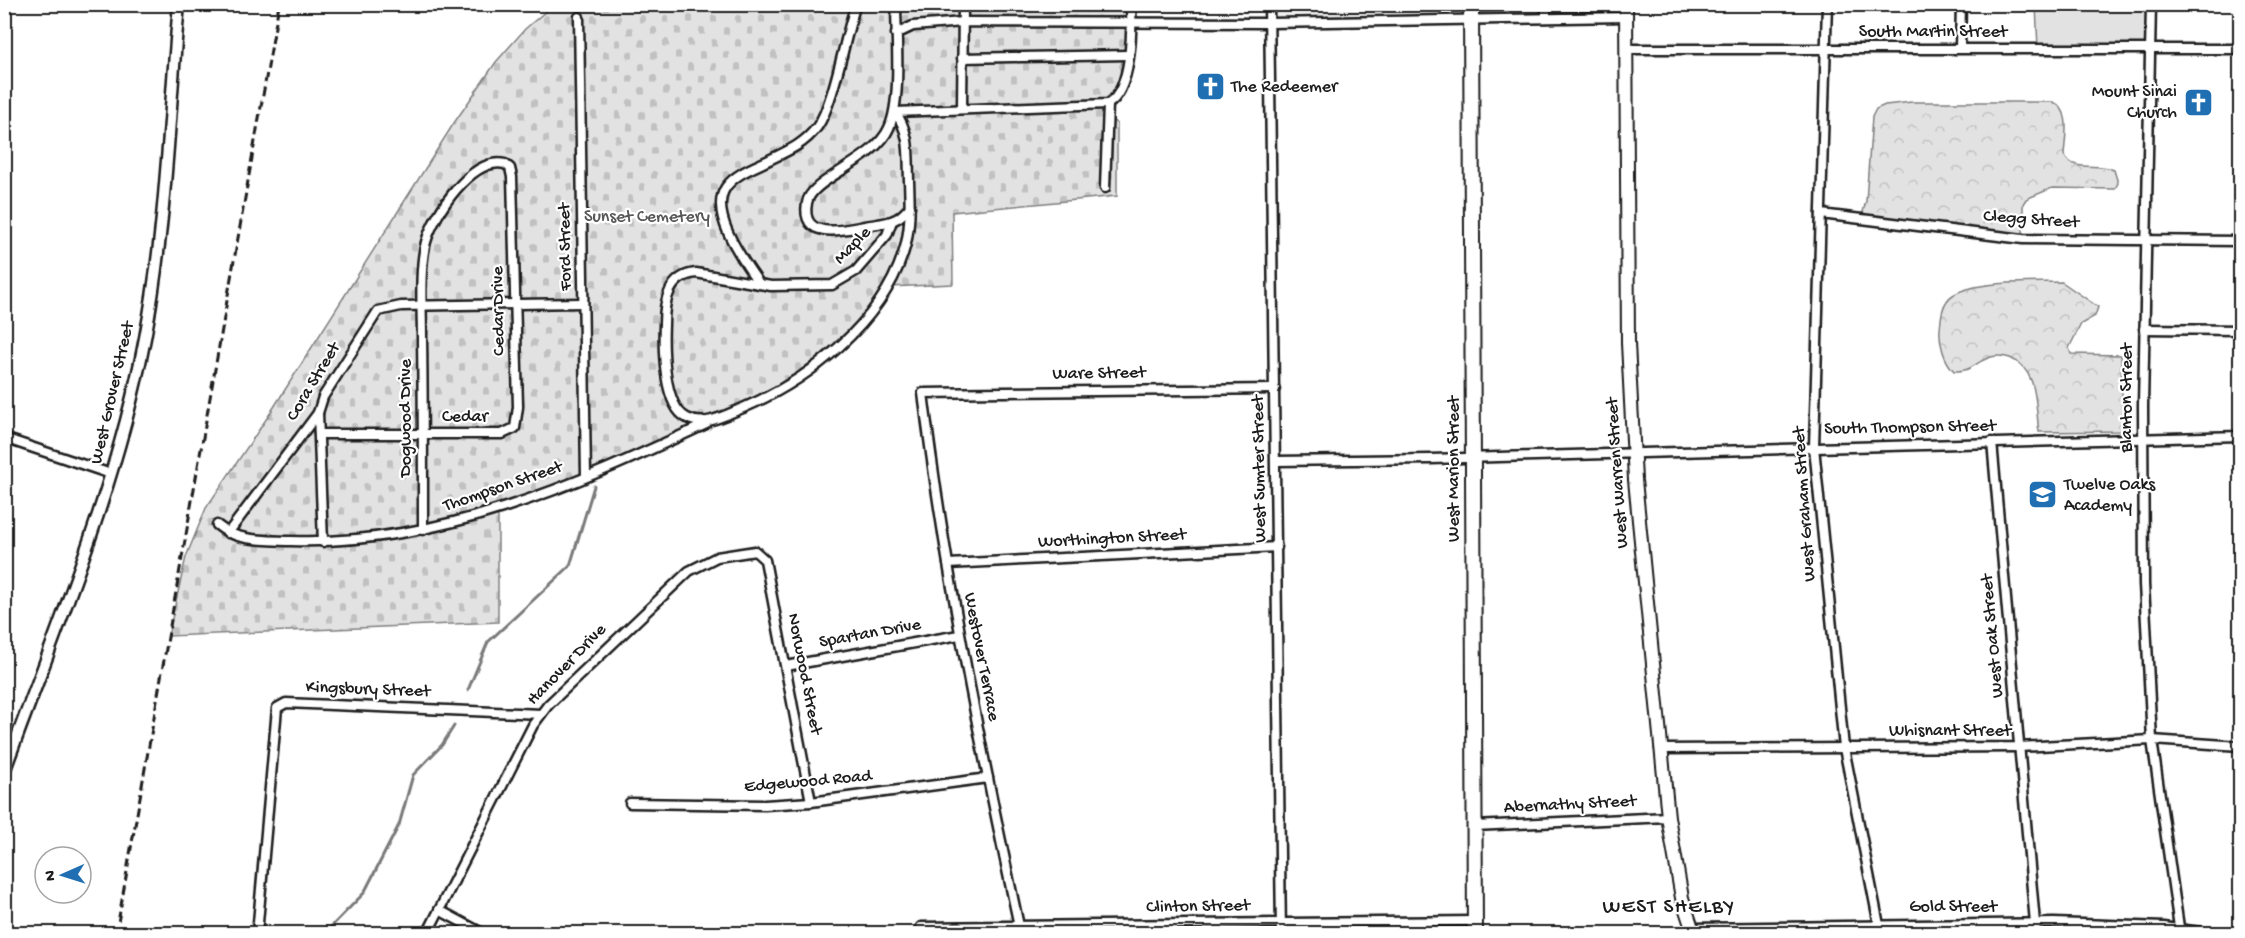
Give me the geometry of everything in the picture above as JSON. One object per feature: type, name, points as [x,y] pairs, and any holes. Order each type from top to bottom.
[{"type":"main road","name":"West Warren Street","points":[[1626,11],[1627,301],[1633,452],[1668,817],[1677,874],[1693,931]]},
{"type":"main road","name":"West Marion Street","points":[[1471,12],[1475,927]]},
{"type":"street","name":"West Grover Street","points":[[4,772],[111,474],[145,337],[158,246],[179,4]]},
{"type":"street","points":[[758,282],[739,255],[727,230],[721,208],[723,194],[727,186],[741,174],[801,144],[822,120],[856,4]]},
{"type":"street","points":[[896,4],[895,112],[889,129],[872,151],[812,190],[806,204],[810,222],[822,230],[834,231],[892,221],[910,207]]},
{"type":"street","points":[[962,108],[963,4]]},
{"type":"street","points":[[1106,188],[1108,104],[1121,90],[1128,55],[1131,4]]},
{"type":"street","name":"West Sumter Street","points":[[1269,4],[1281,933]]},
{"type":"street","points":[[1546,4],[1546,18]]},
{"type":"street","name":"West Graham Street","points":[[1827,4],[1814,447],[1844,748],[1879,925]]},
{"type":"street","points":[[1960,48],[1961,4]]},
{"type":"street","name":"Blanton Street","points":[[2151,4],[2144,329],[2144,584],[2152,740],[2180,931]]},
{"type":"street","points":[[896,34],[913,26],[963,22],[1270,22],[1471,12],[1546,18],[1626,11]]},
{"type":"street","name":"Ford Street","points":[[579,17],[586,476]]},
{"type":"street","name":"South Martin Street","points":[[1626,49],[1960,48],[2150,51],[2241,49]]},
{"type":"street","points":[[963,58],[1128,55]]},
{"type":"street","points":[[895,112],[1108,104]]},
{"type":"street","name":"Thompson Street","points":[[217,525],[228,533],[245,538],[323,542],[423,530],[485,515],[641,454],[767,398],[816,365],[856,329],[879,303],[897,271],[908,237],[910,207],[908,138],[904,125],[895,112]]},
{"type":"street","name":"Cedar Drive","points":[[422,307],[426,243],[450,198],[476,169],[494,163],[505,164],[510,168],[513,216],[518,407]]},
{"type":"street","name":"Clegg Street","points":[[1821,214],[2023,239],[2241,241]]},
{"type":"street","name":"Maple","points":[[758,282],[771,286],[795,287],[838,283],[856,271],[887,235],[892,221]]},
{"type":"street","name":"Thompson Street","points":[[720,417],[701,422],[687,418],[671,396],[664,357],[664,323],[668,294],[676,281],[691,273],[758,282]]},
{"type":"street","name":"Cora Street","points":[[228,533],[318,413],[323,397],[373,316],[383,309],[583,303]]},
{"type":"street","name":"Dogwood Drive","points":[[422,307],[423,530]]},
{"type":"street","points":[[2144,329],[2241,330]]},
{"type":"street","name":"Ware Street","points":[[924,393],[1275,389]]},
{"type":"street","name":"Westover Terrace","points":[[924,393],[959,635],[1019,926]]},
{"type":"street","name":"Cedar","points":[[319,434],[507,433],[515,428],[518,407]]},
{"type":"street","points":[[318,413],[323,542]]},
{"type":"street","name":"South Thompson Street","points":[[1276,461],[1472,458],[2241,436]]},
{"type":"street","points":[[4,438],[111,474]]},
{"type":"street","name":"West Oak Street","points":[[1992,442],[2036,933]]},
{"type":"street","name":"Worthington Street","points":[[948,564],[1277,547]]},
{"type":"street","name":"Hanover Drive","points":[[427,933],[512,764],[541,714],[604,650],[689,571],[706,561],[733,553],[755,551],[761,553]]},
{"type":"street","name":"Norwood Street","points":[[761,553],[768,572],[811,802]]},
{"type":"street","name":"Spartan Drive","points":[[786,666],[959,635]]},
{"type":"street","name":"Kingsbury Street","points":[[257,933],[277,708],[286,703],[541,714]]},
{"type":"street","name":"Whisnant Street","points":[[1660,749],[2019,747],[2152,740],[2241,746]]},
{"type":"street","name":"Edgewood Road","points":[[630,803],[765,805],[811,802],[988,778]]},
{"type":"street","name":"Abernathy Street","points":[[1474,826],[1668,817]]},
{"type":"street","points":[[439,910],[484,933]]},
{"type":"street","name":"Clinton Street","points":[[921,927],[1281,923],[1475,927]]},
{"type":"street","name":"Gold Street","points":[[1693,931],[1879,925],[1897,929],[2036,923],[2215,933]]},
{"type":"shaded area","points":[[1270,5],[1471,5],[1471,19],[1270,23]]},
{"type":"green space","name":"Sunset Cemetery","points":[[553,5],[1131,5],[1127,63],[1108,116],[1117,124],[1117,196],[952,212],[953,284],[889,287],[879,303],[826,357],[767,398],[498,510],[498,622],[168,636],[186,557],[206,508],[269,415],[454,123],[496,62],[525,29]]},
{"type":"green space","points":[[2036,5],[2151,5],[2150,51],[2038,49]]},
{"type":"green space","points":[[1912,102],[2053,102],[2063,111],[2065,117],[2064,155],[2068,160],[2080,166],[2114,170],[2118,183],[2115,189],[2052,188],[2026,199],[2023,204],[2023,239],[1858,218],[1863,212],[1866,201],[1872,117],[1876,109],[1885,105]]},
{"type":"green space","points":[[2062,282],[2098,307],[2095,316],[2081,324],[2069,348],[2071,354],[2121,355],[2123,431],[2039,432],[2034,389],[2026,371],[2019,364],[2008,357],[1994,356],[1969,368],[1954,371],[1945,357],[1940,340],[1941,320],[1944,306],[1953,295],[1963,290],[1990,285]]},
{"type":"waterway","points":[[468,690],[488,642],[570,566],[594,486]]},
{"type":"waterway","points":[[324,934],[364,893],[399,825],[413,775],[442,745],[454,726]]},
{"type":"railway","points":[[116,934],[279,4]]},
{"type":"place","name":"The Redeemer","points":[[1210,87]]},
{"type":"place","name":"Mount Sinai Church","points":[[2198,102]]},
{"type":"place","name":"Twelve Oaks Academy","points":[[2043,495]]},
{"type":"district","name":"WEST SHELBY","points":[[1669,908]]}]
